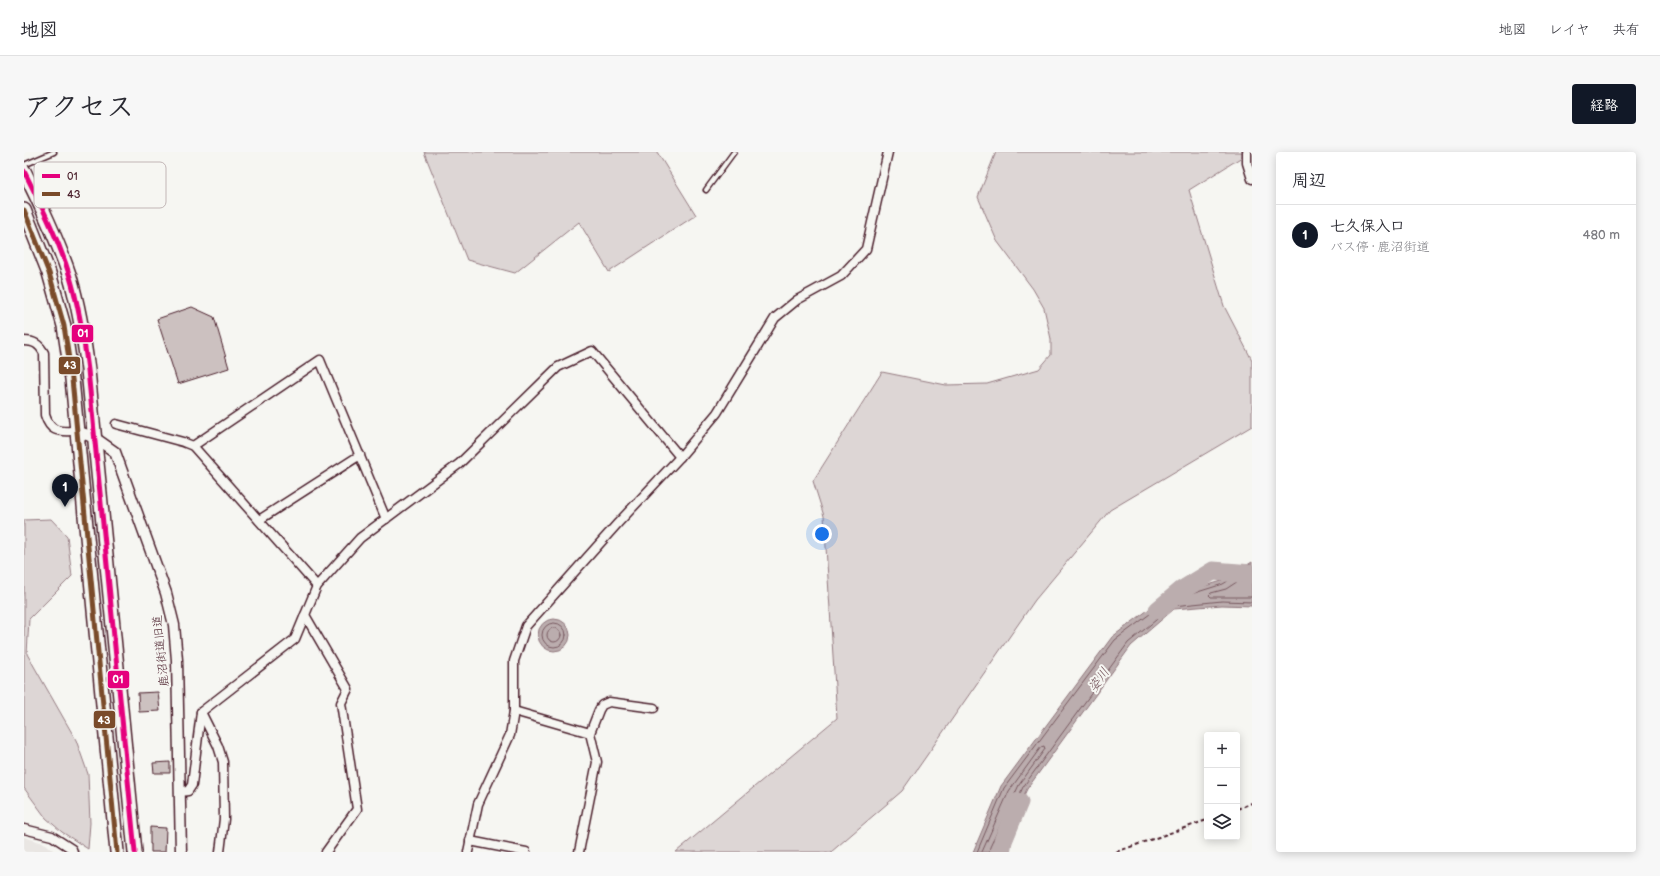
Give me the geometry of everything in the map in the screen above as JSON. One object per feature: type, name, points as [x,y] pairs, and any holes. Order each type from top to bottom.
[{"type":"main road","points":[[24,171],[34,193]]},
{"type":"main road","points":[[41,208],[55,238],[70,277],[82,325],[95,438],[136,852]]},
{"type":"main road","points":[[24,210],[49,273],[64,326],[72,379],[117,852]]},
{"type":"street","points":[[468,852],[478,804],[510,735],[514,711],[514,661],[526,626],[618,523],[680,457],[717,413],[775,318],[797,300],[841,276],[866,249],[888,152]]},
{"type":"street","points":[[1248,152],[1247,163],[1252,179]]},
{"type":"street","points":[[24,341],[31,341],[40,345],[44,352],[45,415],[47,422],[52,428],[58,431],[77,431]]},
{"type":"street","points":[[180,792],[188,791],[192,785],[201,712],[295,639],[317,586],[360,538],[459,464],[558,367],[592,351],[680,457]]},
{"type":"street","points":[[193,446],[320,360],[386,519]]},
{"type":"street","points":[[116,424],[193,446],[317,586]]},
{"type":"street","name":"鹿沼街道旧道","points":[[77,431],[95,438],[115,452],[166,593],[174,625],[177,660],[181,852]]},
{"type":"street","points":[[259,520],[360,456]]},
{"type":"street","points":[[305,615],[348,689],[341,703],[357,809],[326,852]]},
{"type":"street","points":[[579,852],[597,762],[590,733],[598,710],[602,704],[609,702],[654,708]]},
{"type":"street","points":[[514,711],[590,733]]},
{"type":"street","points":[[201,712],[218,746],[223,762],[224,819],[220,852]]},
{"type":"street","points":[[24,829],[52,836],[72,849],[73,852]]},
{"type":"street","points":[[470,841],[526,852]]},
{"type":"lane","points":[[24,165],[54,152]]},
{"type":"lane","points":[[706,190],[734,152]]},
{"type":"path","points":[[1240,808],[1252,803]]},
{"type":"path","points":[[1116,852],[1204,821]]},
{"type":"shaded area","points":[[424,152],[657,152],[696,215],[609,272],[579,222],[515,273],[467,260]]},
{"type":"shaded area","points":[[996,152],[1250,152],[1189,190],[1224,306],[1252,360],[1252,426],[1110,510],[1035,600],[902,791],[831,852],[676,852],[837,718],[824,516],[813,481],[882,372],[946,385],[987,384],[1039,369],[1051,355],[1051,339],[1044,308],[1033,289],[997,241],[978,197]]},
{"type":"shaded area","points":[[51,519],[67,536],[72,576],[29,619],[27,654],[76,740],[88,774],[90,823],[88,849],[62,832],[46,818],[24,788],[24,520]]},
{"type":"shaded area","points":[[24,837],[46,844],[55,852],[24,852]]},
{"type":"water","points":[[1252,562],[1252,606],[1222,605],[1174,609],[1131,646],[1027,789],[997,852],[973,852],[1001,786],[1112,637],[1164,598],[1222,581]]},
{"type":"water","points":[[551,619],[557,619],[567,626],[570,635],[569,641],[563,648],[557,651],[551,651],[541,644],[538,638],[538,632],[545,622]]},
{"type":"building","points":[[192,307],[214,317],[229,368],[178,384],[157,319]]},
{"type":"building","points":[[158,692],[160,711],[139,712],[138,693]]},
{"type":"building","points":[[170,762],[170,773],[154,773],[153,763]]},
{"type":"building","points":[[150,827],[166,828],[165,852],[151,852]]},
{"type":"waterway","name":"姿川","points":[[1158,610],[1182,590],[1213,571],[1252,574]]},
{"type":"waterway","name":"姿川","points":[[1001,852],[1003,841],[1019,802]]},
{"type":"transit line","name":"01","points":[[24,171],[34,192]]},
{"type":"transit line","name":"01","points":[[42,208],[66,263],[76,300],[83,335],[88,370],[135,852]]},
{"type":"transit line","name":"43","points":[[24,210],[49,273],[64,326],[72,379],[117,852]]},
{"type":"place","name":"七久保入口","points":[[65,507]]}]
